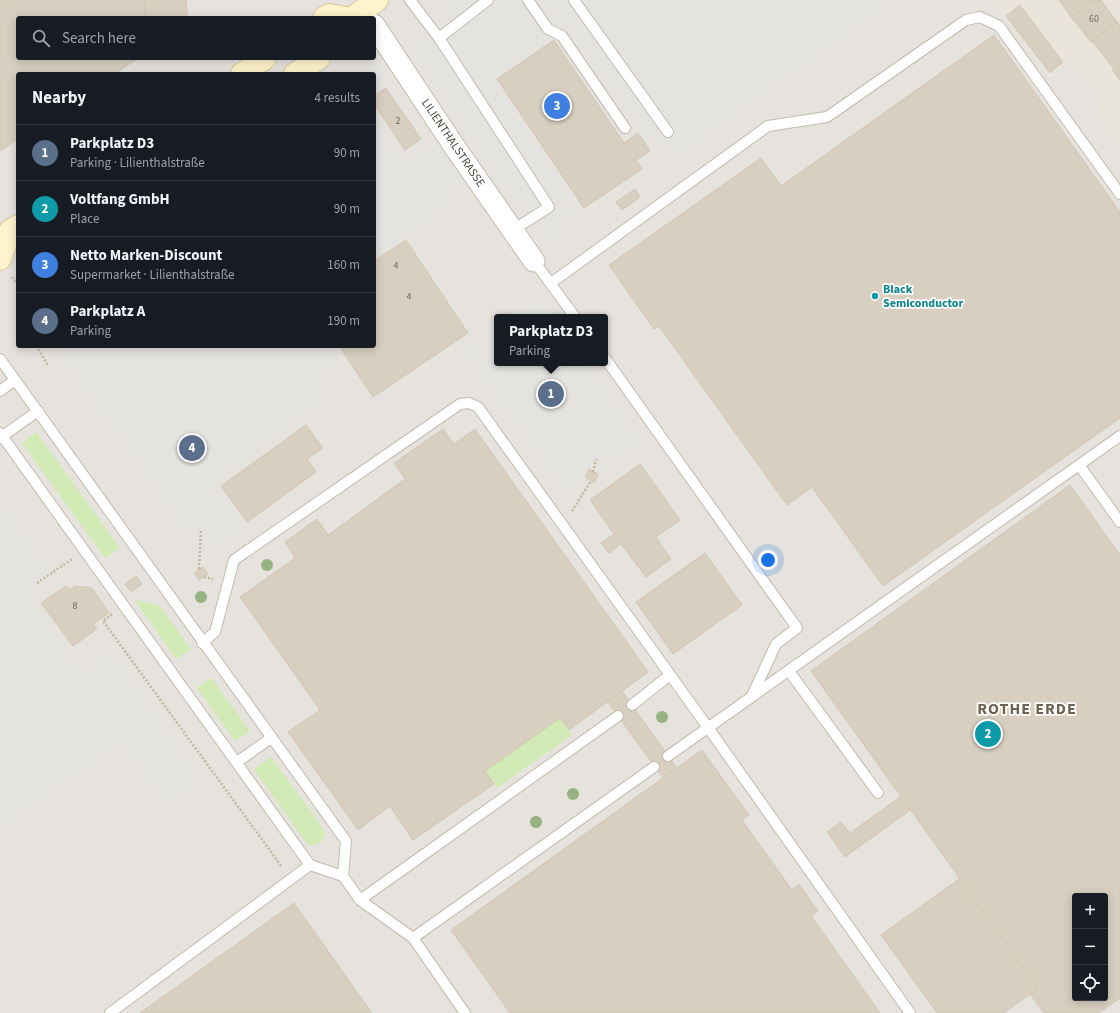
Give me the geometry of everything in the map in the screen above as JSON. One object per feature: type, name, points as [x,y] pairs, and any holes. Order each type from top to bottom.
[{"type":"street","points":[[327,16],[367,11]]},
{"type":"street","name":"LILIENTHALSTRASSE","points":[[376,25],[454,146],[534,261]]},
{"type":"street","points":[[245,72],[262,60]]},
{"type":"street","points":[[298,72],[316,60]]},
{"type":"street","points":[[16,227],[10,231],[0,259],[16,259]]},
{"type":"lane","points":[[410,0],[439,38],[549,207],[513,230]]},
{"type":"lane","points":[[439,38],[488,0]]},
{"type":"lane","points":[[528,0],[548,29],[562,36],[625,128]]},
{"type":"lane","points":[[574,0],[668,132]]},
{"type":"lane","points":[[552,283],[768,126],[827,117],[966,20],[980,17],[999,26],[1120,194]]},
{"type":"lane","points":[[534,261],[552,283],[573,314]]},
{"type":"lane","points":[[0,359],[202,643],[346,841],[343,876]]},
{"type":"lane","points":[[608,362],[797,628],[776,644],[751,698]]},
{"type":"lane","points":[[0,391],[15,380]]},
{"type":"lane","points":[[202,643],[215,632],[234,560],[460,404],[469,403],[478,407],[910,1013]]},
{"type":"lane","points":[[38,411],[1,436],[85,550],[310,865],[343,876],[360,900],[413,938],[465,1013]]},
{"type":"lane","points":[[668,756],[709,729],[1120,436]]},
{"type":"lane","points":[[1079,465],[1120,522]]},
{"type":"lane","points":[[789,671],[878,793]]},
{"type":"lane","points":[[632,705],[670,675]]},
{"type":"lane","points":[[360,900],[618,716]]},
{"type":"lane","points":[[237,762],[271,738]]},
{"type":"lane","points":[[413,938],[654,766]]},
{"type":"lane","points":[[110,1013],[290,878],[310,865]]},
{"type":"path","points":[[37,348],[48,366]]},
{"type":"path","points":[[593,472],[596,459]]},
{"type":"path","points":[[574,509],[591,481]]},
{"type":"path","points":[[199,569],[201,529]]},
{"type":"path","points":[[37,584],[85,550]]},
{"type":"path","points":[[103,621],[290,878]]},
{"type":"shaded area","points":[[0,0],[993,0],[1049,76],[1070,59],[1097,94],[1103,124],[1120,146],[1120,1013],[0,1013]]},
{"type":"shaded area","points":[[443,0],[544,0],[566,30],[494,79],[575,198],[564,205],[581,213],[578,222],[566,217],[572,227],[546,246],[409,49],[424,39],[421,35],[451,10]]},
{"type":"shaded area","points":[[548,0],[895,0],[674,159],[666,146],[655,154]]},
{"type":"shaded area","points":[[993,0],[1120,0],[1120,146],[1103,124],[1097,94],[1070,59],[1049,76]]},
{"type":"shaded area","points":[[376,58],[388,76],[376,84],[376,72],[355,72],[373,60],[376,60]]},
{"type":"shaded area","points":[[376,124],[403,164],[435,142],[463,181],[438,216],[376,260]]},
{"type":"shaded area","points":[[537,295],[550,314],[510,314]]},
{"type":"shaded area","points":[[494,325],[494,366],[588,366],[641,441],[598,473],[588,468],[583,478],[586,480],[565,495],[461,348]]},
{"type":"shaded area","points":[[54,348],[340,348],[346,357],[315,378],[329,398],[213,481],[246,527],[203,557]]},
{"type":"shaded area","points":[[0,499],[55,576],[27,597],[82,673],[112,652],[204,781],[166,809],[119,745],[0,830]]},
{"type":"green space","points":[[36,432],[120,548],[105,558],[22,443]]},
{"type":"green space","points":[[134,599],[160,606],[191,649],[176,659]]},
{"type":"green space","points":[[211,678],[250,731],[235,741],[197,688]]},
{"type":"green space","points":[[560,718],[572,735],[497,788],[485,771]]},
{"type":"green space","points":[[271,757],[325,831],[323,840],[316,845],[307,844],[254,769]]},
{"type":"building","points":[[0,0],[144,0],[146,16],[16,16],[16,60],[135,60],[118,72],[16,72],[16,140],[0,151]]},
{"type":"building","points":[[144,0],[186,0],[188,16],[146,16]]},
{"type":"building","points":[[1059,0],[1094,0],[1071,17]]},
{"type":"building","points":[[1094,0],[1101,0],[1117,22],[1091,42],[1071,17]]},
{"type":"building","points":[[1020,5],[1063,62],[1050,73],[1006,16]]},
{"type":"building","points":[[1117,22],[1120,25],[1120,65],[1114,69],[1092,41]]},
{"type":"building","name":"Black Semiconductor","points":[[994,35],[1120,212],[1120,418],[883,586],[812,487],[787,505],[659,326],[654,329],[609,265],[761,158],[781,186]]},
{"type":"building","points":[[554,40],[624,143],[638,133],[650,151],[636,160],[642,169],[584,208],[497,79]]},
{"type":"building","points":[[1120,65],[1120,80],[1112,70]]},
{"type":"building","points":[[386,88],[421,139],[405,150],[376,107],[376,95]]},
{"type":"building","points":[[635,189],[640,197],[622,210],[616,202]]},
{"type":"building","points":[[406,240],[468,333],[373,397],[340,348],[376,348],[376,260]]},
{"type":"building","points":[[306,425],[323,448],[307,459],[316,472],[247,522],[221,486]]},
{"type":"building","points":[[443,429],[454,444],[475,429],[648,672],[569,730],[560,718],[485,771],[494,784],[413,840],[390,806],[358,830],[288,732],[320,710],[240,597],[295,558],[285,542],[317,519],[328,535],[405,479],[394,463]]},
{"type":"building","points":[[640,464],[680,520],[656,537],[671,559],[646,577],[621,544],[609,553],[601,543],[614,534],[590,500]]},
{"type":"building","points":[[589,469],[598,474],[594,483],[585,477]]},
{"type":"building","points":[[1070,485],[1120,555],[1120,998],[1099,1013],[1044,1013],[1030,994],[1038,988],[811,671]]},
{"type":"building","points":[[705,553],[742,605],[673,654],[636,602]]},
{"type":"building","points":[[203,567],[208,574],[199,580],[194,573]]},
{"type":"building","points":[[136,576],[142,584],[131,592],[125,584]]},
{"type":"building","points":[[66,586],[70,590],[75,586],[92,588],[109,613],[93,624],[97,629],[73,646],[41,603]]},
{"type":"building","points":[[622,691],[677,768],[663,778],[607,701]]},
{"type":"building","points":[[702,750],[749,815],[742,820],[792,890],[799,884],[818,911],[811,916],[880,1013],[510,1013],[451,930]]},
{"type":"building","points":[[900,797],[910,810],[845,857],[827,832],[841,822],[850,833]]},
{"type":"building","points":[[959,879],[1038,988],[1004,1013],[937,1013],[881,935]]},
{"type":"building","points":[[294,903],[372,1013],[140,1013]]},
{"type":"place","name":"Netto Marken-Discount","points":[[557,106]]},
{"type":"place","name":"Black Semiconductor","points":[[875,296]]},
{"type":"place","name":"Parkplatz D3","points":[[551,394]]},
{"type":"place","name":"Parkplatz A","points":[[192,448]]},
{"type":"place","name":"Voltfang GmbH","points":[[988,734]]},
{"type":"district","name":"ROTHE ERDE","points":[[1027,709]]}]
